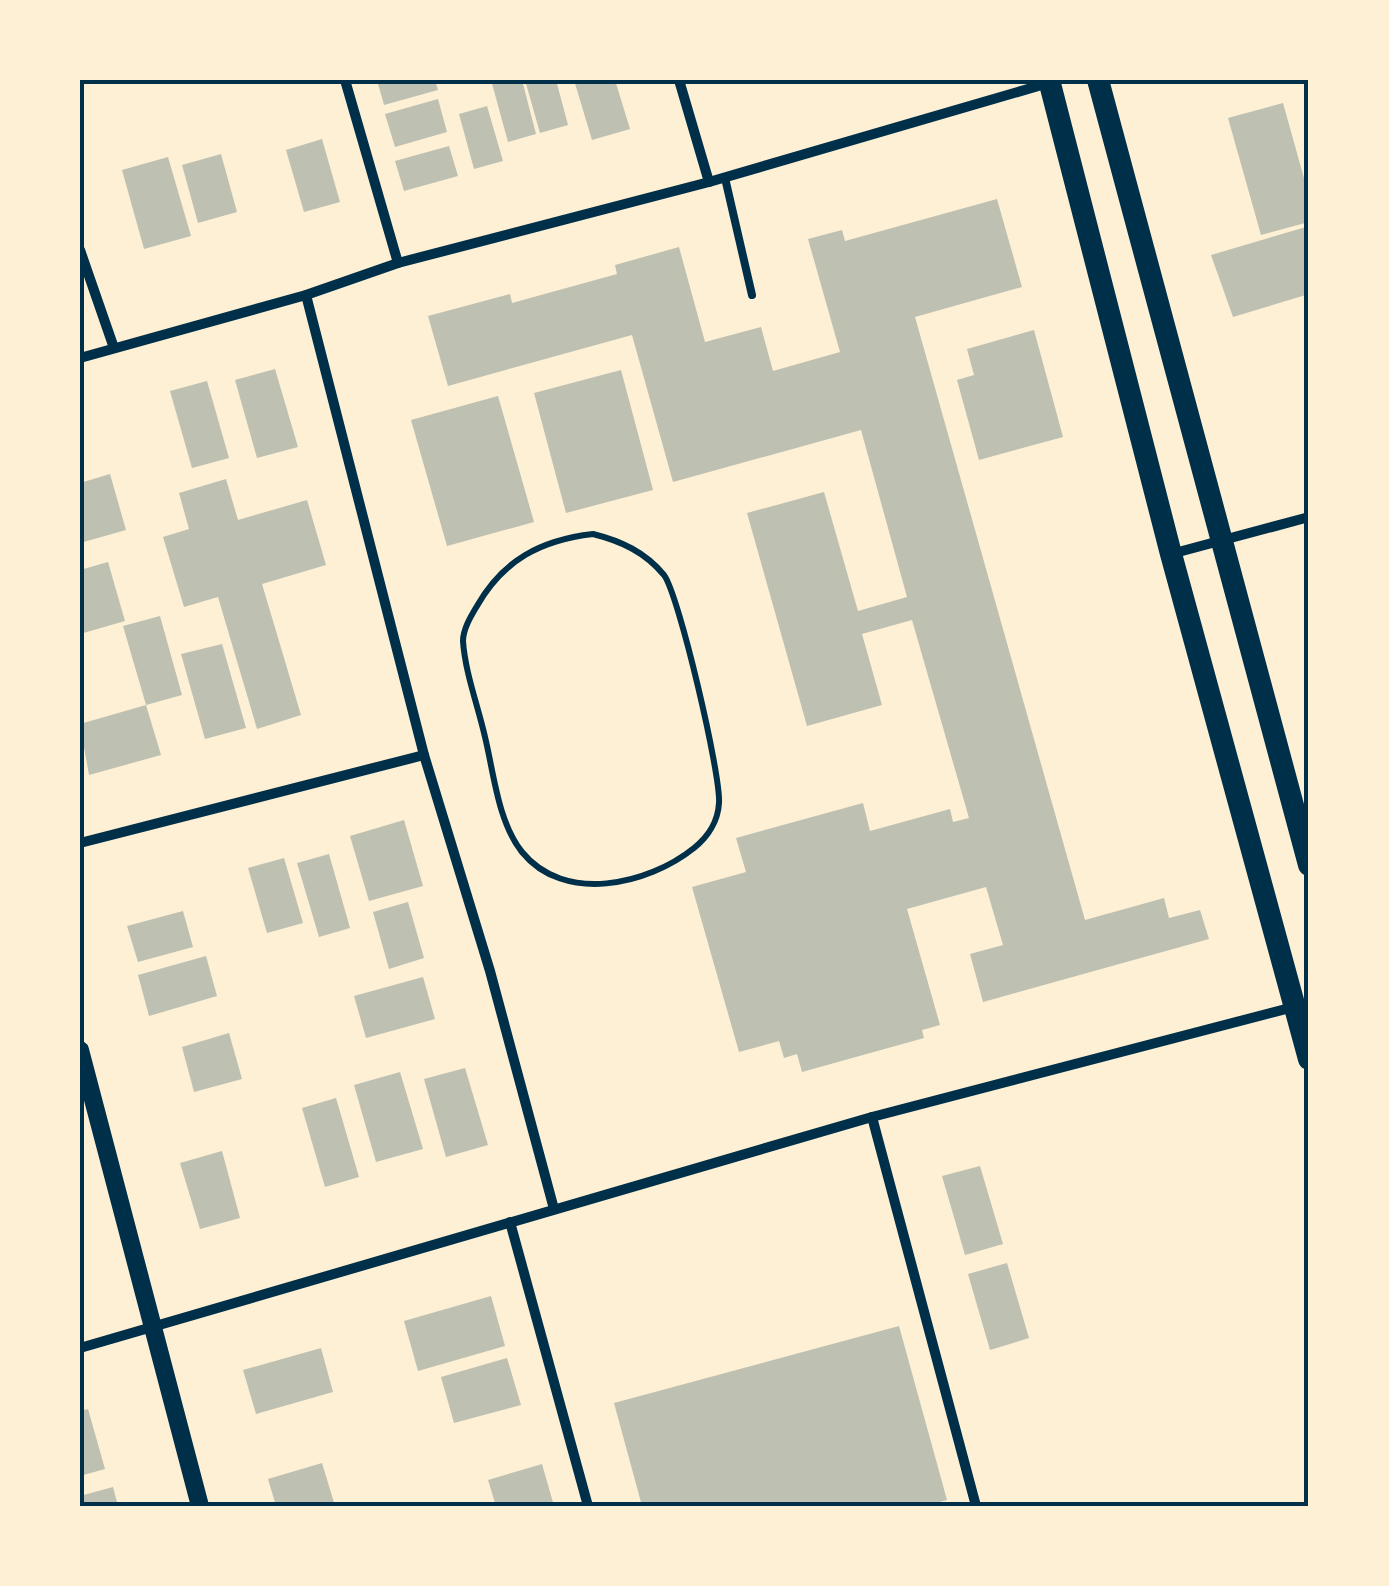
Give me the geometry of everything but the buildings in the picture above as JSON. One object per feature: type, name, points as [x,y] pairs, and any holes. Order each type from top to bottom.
[{"type":"main road","points":[[1098,80],[1309,865]]},
{"type":"main road","points":[[1052,81],[1171,554],[1302,1005],[1309,1059]]},
{"type":"street","points":[[346,80],[398,263]]},
{"type":"street","points":[[679,80],[709,182]]},
{"type":"street","points":[[80,358],[306,295],[398,263],[724,178],[1052,81]]},
{"type":"street","points":[[80,250],[114,348]]},
{"type":"street","points":[[306,295],[424,756],[490,972],[554,1209]]},
{"type":"street","points":[[1171,554],[1309,517]]},
{"type":"street","points":[[80,844],[424,756]]},
{"type":"street","points":[[80,1348],[872,1117],[1302,1005]]},
{"type":"street","points":[[80,1050],[200,1506]]},
{"type":"street","points":[[872,1117],[976,1506]]},
{"type":"street","points":[[510,1222],[588,1506]]},
{"type":"lane","points":[[724,178],[752,295]]},
{"type":"path","points":[[593,534],[623,542],[666,577],[711,754],[719,808],[711,829],[677,860],[645,875],[601,885],[566,882],[540,870],[520,851],[503,815],[463,638],[486,589],[507,564],[566,537],[593,534]]}]
